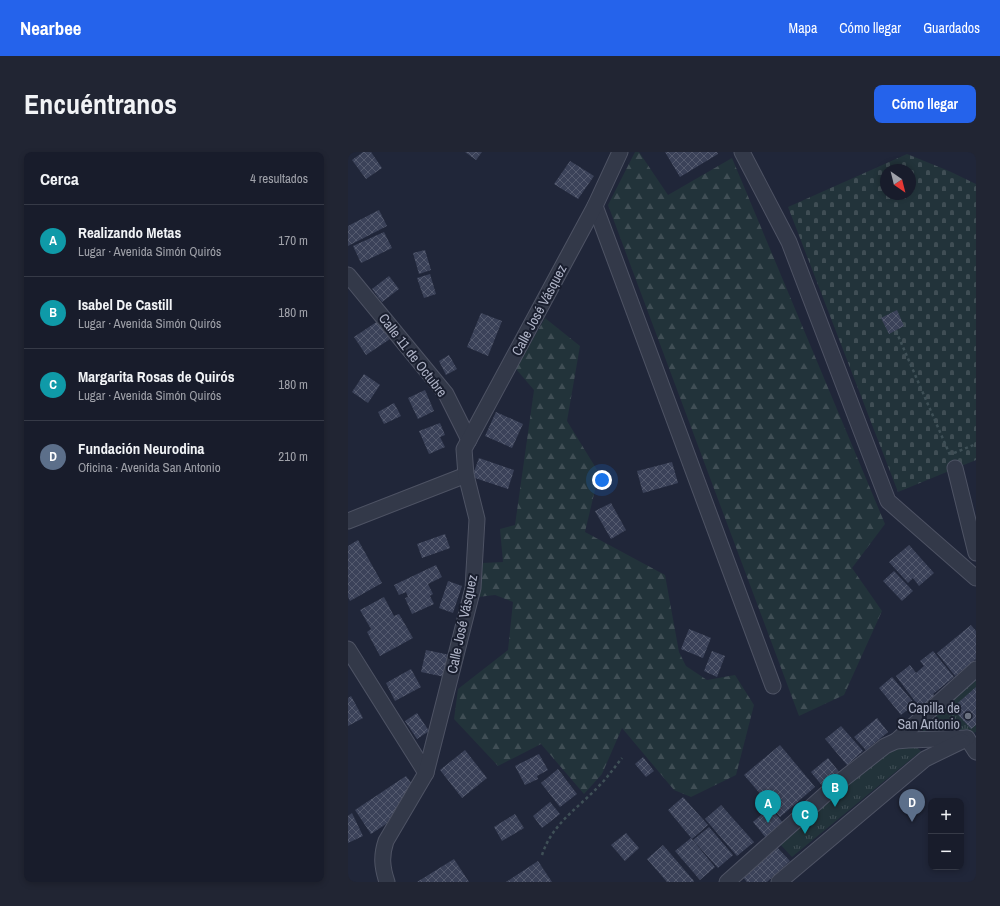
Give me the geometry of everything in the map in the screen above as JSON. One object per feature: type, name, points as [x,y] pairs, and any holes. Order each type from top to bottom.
[{"type":"street","name":"Calle José Vásquez","points":[[388,882],[383,868],[382,859],[386,841],[426,773],[473,588],[477,519],[466,475],[464,449],[595,206],[620,152]]},
{"type":"street","points":[[742,152],[789,242],[888,501],[976,578]]},
{"type":"street","points":[[595,206],[773,686]]},
{"type":"street","name":"Calle 11 de Octubre","points":[[348,275],[446,394],[469,440]]},
{"type":"street","points":[[952,461],[976,553]]},
{"type":"street","points":[[348,521],[466,475]]},
{"type":"street","points":[[348,649],[426,773]]},
{"type":"street","points":[[727,882],[838,783],[875,753],[896,741],[976,669]]},
{"type":"street","points":[[896,741],[921,738],[971,738]]},
{"type":"street","points":[[971,738],[976,752]]},
{"type":"street","points":[[780,882],[925,759],[948,746],[971,738]]},
{"type":"path","points":[[896,331],[952,461],[976,444]]},
{"type":"path","points":[[542,855],[546,842],[569,813],[599,787],[622,758]]},
{"type":"green space","points":[[635,152],[639,152],[668,195],[732,158],[885,524],[852,568],[882,611],[844,695],[799,716],[608,205]]},
{"type":"green space","points":[[907,154],[976,184],[976,460],[898,492],[788,207],[880,166],[880,200],[916,200],[916,164],[885,164]]},
{"type":"green space","points":[[545,318],[580,346],[567,421],[599,473],[585,532],[665,575],[679,652],[686,666],[707,680],[735,675],[754,705],[736,775],[691,797],[674,790],[622,728],[602,774],[584,794],[541,744],[498,766],[454,719],[458,689],[508,650],[513,602],[495,595],[478,597],[482,563],[503,562],[500,529],[515,525],[534,390],[516,369]]},
{"type":"green space","points":[[976,679],[976,732],[967,735],[911,735]]},
{"type":"green space","points":[[912,743],[921,751],[792,857],[778,842],[894,747]]},
{"type":"building","points":[[363,152],[371,152],[382,168],[366,179],[352,160]]},
{"type":"building","points":[[465,152],[482,152],[476,160]]},
{"type":"building","points":[[665,152],[717,152],[718,154],[680,177]]},
{"type":"building","points":[[570,161],[594,176],[578,199],[554,184]]},
{"type":"building","points":[[379,210],[387,226],[348,246],[348,226]]},
{"type":"building","points":[[384,232],[392,248],[361,263],[353,246]]},
{"type":"building","points":[[425,250],[431,270],[419,274],[413,253]]},
{"type":"building","points":[[430,274],[436,294],[424,298],[417,278]]},
{"type":"building","points":[[389,276],[399,289],[382,302],[372,289]]},
{"type":"building","points":[[897,310],[904,326],[889,334],[881,318]]},
{"type":"building","points":[[481,313],[502,321],[488,356],[467,347]]},
{"type":"building","points":[[378,321],[390,339],[366,355],[354,337]]},
{"type":"building","points":[[449,355],[457,369],[446,375],[439,361]]},
{"type":"building","points":[[364,374],[380,385],[368,403],[352,392]]},
{"type":"building","points":[[425,390],[434,411],[418,419],[408,398]]},
{"type":"building","points":[[394,403],[401,416],[384,424],[378,412]]},
{"type":"building","points":[[496,412],[523,424],[512,448],[485,436]]},
{"type":"building","points":[[440,423],[445,435],[440,437],[445,447],[429,454],[419,431]]},
{"type":"building","points":[[479,458],[514,470],[508,489],[472,477]]},
{"type":"building","points":[[672,462],[678,483],[643,493],[637,471]]},
{"type":"building","points":[[611,503],[626,530],[611,539],[595,511]]},
{"type":"building","points":[[445,534],[450,548],[422,558],[417,544]]},
{"type":"building","points":[[358,540],[382,583],[350,601],[348,597],[348,546]]},
{"type":"building","points":[[909,545],[934,573],[919,586],[913,578],[908,583],[889,562]]},
{"type":"building","points":[[436,565],[442,577],[428,584],[433,594],[430,596],[434,604],[412,614],[405,598],[408,597],[406,592],[399,595],[394,585]]},
{"type":"building","points":[[894,571],[913,591],[902,601],[883,581]]},
{"type":"building","points":[[448,581],[462,586],[453,613],[439,608]]},
{"type":"building","points":[[384,597],[394,616],[399,614],[413,638],[380,656],[367,632],[371,629],[360,610]]},
{"type":"building","points":[[971,625],[976,631],[976,659],[955,676],[937,653]]},
{"type":"building","points":[[689,629],[711,638],[703,658],[681,649]]},
{"type":"building","points":[[426,650],[450,655],[445,677],[421,672]]},
{"type":"building","points":[[712,651],[725,656],[717,677],[704,671]]},
{"type":"building","points":[[933,651],[954,677],[933,694],[935,696],[920,708],[896,676],[910,665],[916,673],[924,666],[920,661]]},
{"type":"building","points":[[411,669],[421,687],[395,701],[386,683]]},
{"type":"building","points":[[892,677],[915,704],[901,715],[879,688]]},
{"type":"building","name":"Capilla de San Antonio","points":[[976,687],[976,725],[971,729],[952,708]]},
{"type":"building","points":[[351,696],[363,718],[348,726],[348,698]]},
{"type":"building","points":[[417,713],[429,731],[417,739],[405,721]]},
{"type":"building","points":[[877,718],[888,732],[866,750],[854,737]]},
{"type":"building","points":[[841,726],[863,751],[847,765],[825,739]]},
{"type":"building","points":[[780,745],[815,787],[780,817],[744,775]]},
{"type":"building","points":[[465,750],[487,778],[462,798],[440,770]]},
{"type":"building","points":[[539,754],[548,770],[537,776],[538,779],[525,785],[515,766]]},
{"type":"building","points":[[643,757],[654,771],[646,777],[635,764]]},
{"type":"building","points":[[828,758],[840,773],[823,787],[811,772]]},
{"type":"building","points":[[558,769],[577,794],[560,807],[541,783]]},
{"type":"building","points":[[406,776],[412,784],[386,824],[371,834],[355,810]]},
{"type":"building","points":[[683,797],[708,825],[692,839],[668,810]]},
{"type":"building","points":[[550,802],[560,814],[542,828],[533,816]]},
{"type":"building","points":[[721,805],[754,842],[737,856],[705,819]]},
{"type":"building","points":[[770,807],[784,824],[767,839],[753,822]]},
{"type":"building","points":[[352,813],[363,836],[348,843],[348,816]]},
{"type":"building","points":[[515,814],[524,828],[502,841],[494,827]]},
{"type":"building","points":[[709,827],[733,855],[718,868],[693,840]]},
{"type":"building","points":[[626,833],[639,848],[625,861],[611,845]]},
{"type":"building","points":[[691,838],[715,867],[700,880],[675,851]]},
{"type":"building","points":[[663,845],[694,881],[693,882],[667,882],[647,859]]},
{"type":"building","points":[[775,845],[790,861],[767,882],[747,882],[742,876]]},
{"type":"building","points":[[454,859],[469,882],[417,882]]},
{"type":"building","points":[[538,861],[552,882],[506,882]]},
{"type":"place","name":"Capilla de San Antonio","points":[[968,716]]},
{"type":"place","name":"Isabel De Castill","points":[[835,807]]},
{"type":"place","name":"Fundación Neurodina","points":[[912,822]]},
{"type":"place","name":"Realizando Metas","points":[[768,823]]},
{"type":"place","name":"Margarita Rosas de Quirós","points":[[805,834]]}]
